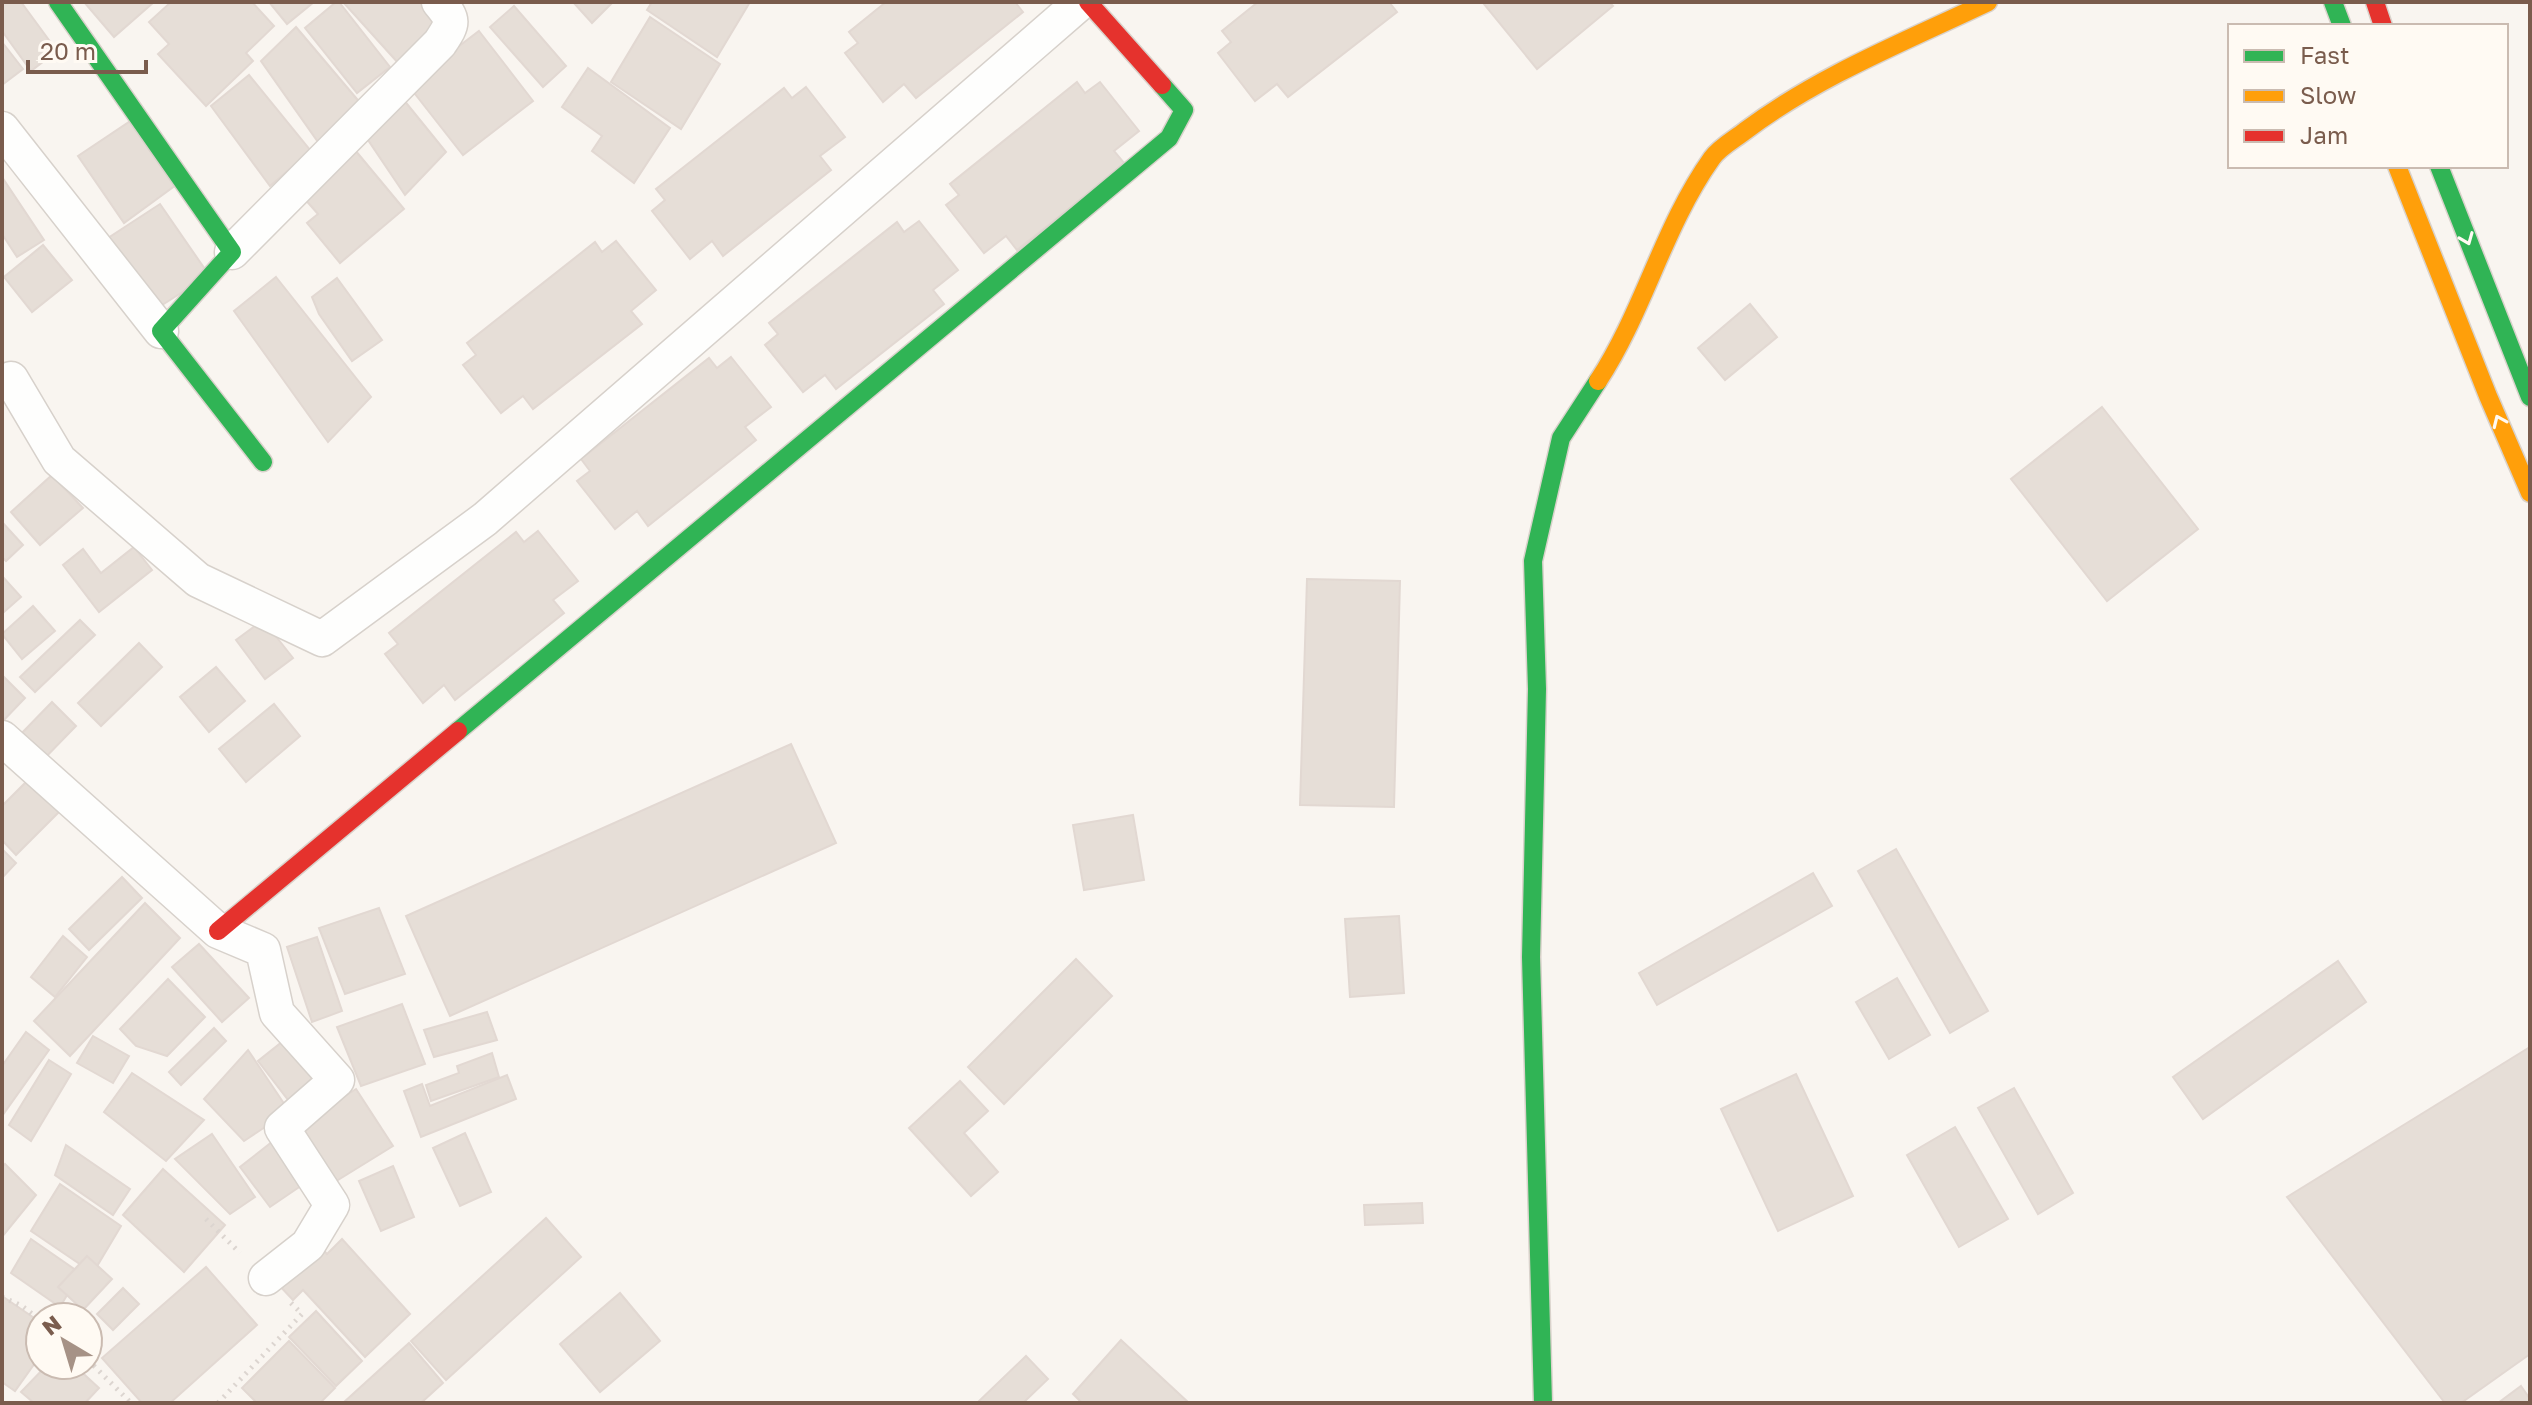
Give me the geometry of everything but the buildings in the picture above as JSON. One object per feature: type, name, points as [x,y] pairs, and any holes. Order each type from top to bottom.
[{"type":"street","points":[[58,2],[232,252]]},
{"type":"street","points":[[161,331],[232,252],[440,43],[451,26],[451,19],[439,2]]},
{"type":"street","points":[[5,376],[59,460],[198,580],[322,639],[485,519],[1081,2]]},
{"type":"street","points":[[218,931],[1169,138],[1184,110],[1088,2]]},
{"type":"street","points":[[1543,1403],[1531,957],[1537,689],[1533,561],[1561,438],[1618,351],[1674,221],[1714,155],[1767,115],[1847,69],[1988,2]]},
{"type":"street","points":[[2333,2],[2341,24]]},
{"type":"street","points":[[2375,2],[2382,24]]},
{"type":"street","points":[[2,129],[263,462]]},
{"type":"street","points":[[2398,168],[2530,493]]},
{"type":"street","points":[[2440,168],[2530,397]]},
{"type":"street","points":[[2,738],[218,931],[263,950],[277,1013],[337,1080],[282,1128],[332,1205],[308,1245],[266,1278]]},
{"type":"path","points":[[2,1297],[24,1308]]},
{"type":"path","points":[[104,1376],[131,1403]]},
{"type":"traffic: fast","points":[[58,2],[232,252],[161,331],[263,462]]},
{"type":"traffic: fast","points":[[2333,2],[2341,24]]},
{"type":"traffic: fast","points":[[458,731],[1169,138],[1184,110],[1162,85]]},
{"type":"traffic: fast","points":[[2440,168],[2530,397]]},
{"type":"traffic: fast","points":[[1543,1403],[1531,957],[1537,689],[1533,561],[1561,438],[1598,381]]},
{"type":"traffic: slow","points":[[1598,381],[1628,326],[1680,212],[1719,150],[1773,111],[1832,76],[1988,2]]},
{"type":"traffic: slow","points":[[2398,168],[2530,493]]},
{"type":"traffic: jam","points":[[1088,2],[1162,85]]},
{"type":"traffic: jam","points":[[2375,2],[2382,24]]},
{"type":"traffic: jam","points":[[218,931],[458,731]]}]
